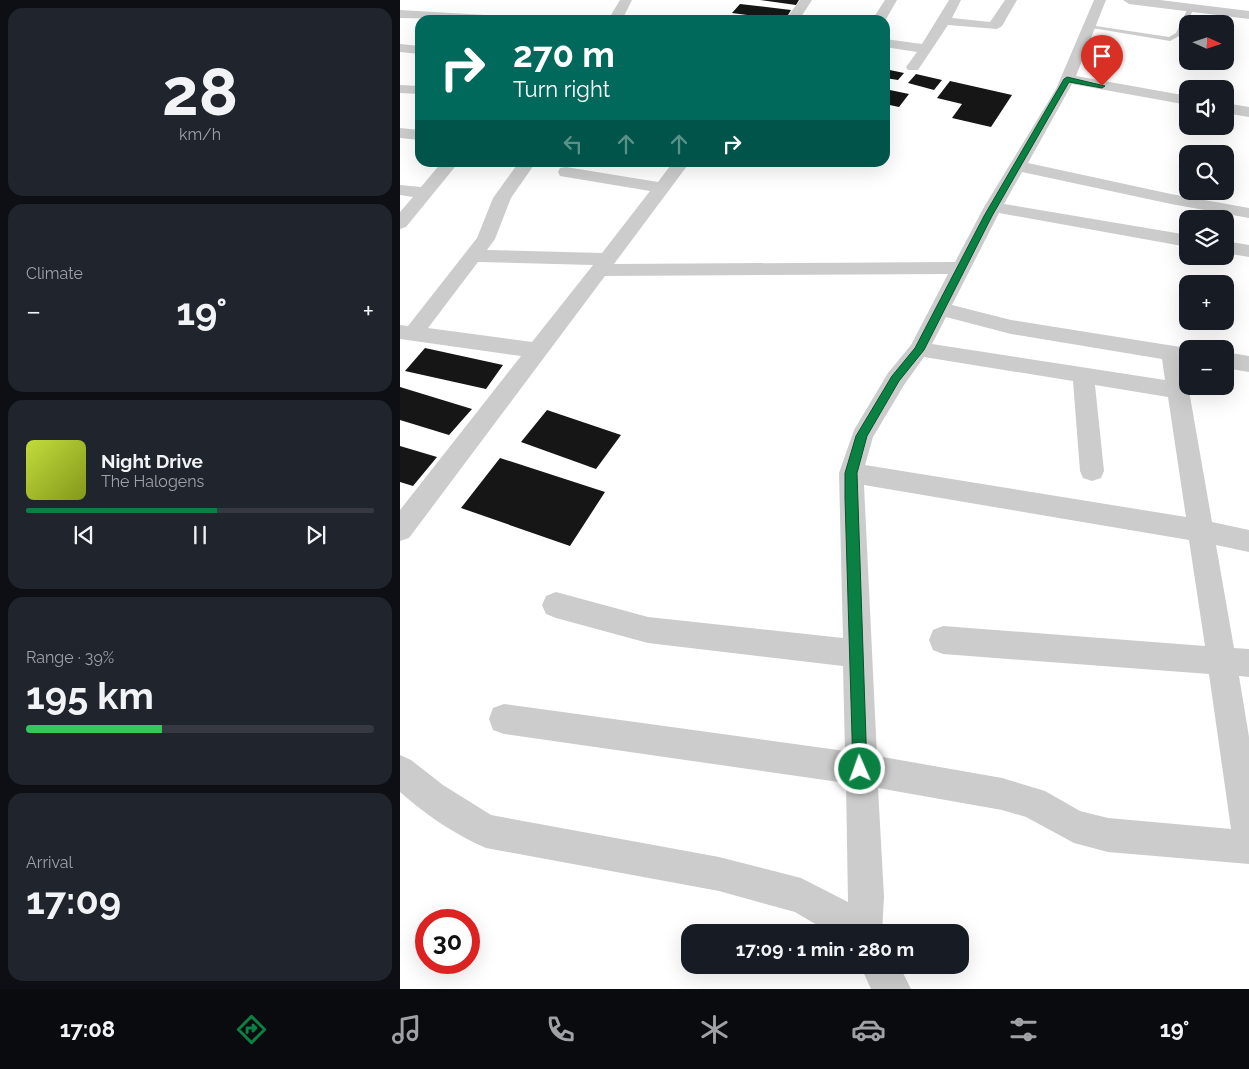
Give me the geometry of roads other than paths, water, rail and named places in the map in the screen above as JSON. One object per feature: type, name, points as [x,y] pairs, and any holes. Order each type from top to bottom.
[{"type":"street","points":[[618,15],[626,0]]},
{"type":"street","points":[[796,15],[806,0]]},
{"type":"street","points":[[882,15],[891,0]]},
{"type":"street","points":[[913,67],[944,21],[955,0]]},
{"type":"street","points":[[944,21],[992,26],[997,23],[1011,0]]},
{"type":"street","points":[[864,924],[866,898],[851,473],[862,436],[896,379],[919,350],[993,207],[1067,79],[1100,0]]},
{"type":"street","points":[[1129,0],[1249,15]]},
{"type":"street","points":[[400,14],[417,15]]},
{"type":"street","points":[[890,44],[926,49]]},
{"type":"street","points":[[400,48],[415,50]]},
{"type":"street","points":[[1067,79],[1179,99]]},
{"type":"street","points":[[400,89],[415,90]]},
{"type":"street","points":[[1234,110],[1249,112]]},
{"type":"street","points":[[400,133],[415,134]]},
{"type":"street","points":[[1018,166],[1171,199],[1249,213]]},
{"type":"street","points":[[400,223],[448,167]]},
{"type":"street","points":[[407,333],[486,239],[502,198],[524,167]]},
{"type":"street","points":[[400,530],[536,350],[678,167]]},
{"type":"street","points":[[566,172],[662,188]]},
{"type":"street","points":[[400,190],[425,193]]},
{"type":"street","points":[[993,207],[1179,239]]},
{"type":"street","points":[[1234,249],[1249,251]]},
{"type":"street","points":[[472,256],[603,264],[961,268]]},
{"type":"street","points":[[940,309],[1011,327],[1179,353]]},
{"type":"street","points":[[407,333],[536,350]]},
{"type":"street","points":[[919,350],[1178,390]]},
{"type":"street","points":[[1234,362],[1249,364]]},
{"type":"street","points":[[1179,372],[1178,390],[1249,834]]},
{"type":"street","points":[[1083,375],[1092,471]]},
{"type":"street","points":[[851,473],[1200,531],[1249,541]]},
{"type":"street","points":[[556,606],[648,630],[856,654]]},
{"type":"street","points":[[943,640],[1249,663]]},
{"type":"street","points":[[504,719],[860,769],[1002,794],[1033,803],[1074,826],[1108,835],[1249,847]]},
{"type":"street","points":[[400,771],[431,797],[486,831],[719,874],[801,896],[836,915],[846,924]]},
{"type":"street","points":[[883,974],[892,989]]},
{"type":"lane","points":[[1089,27],[1170,39],[1179,34],[1191,8]]}]
